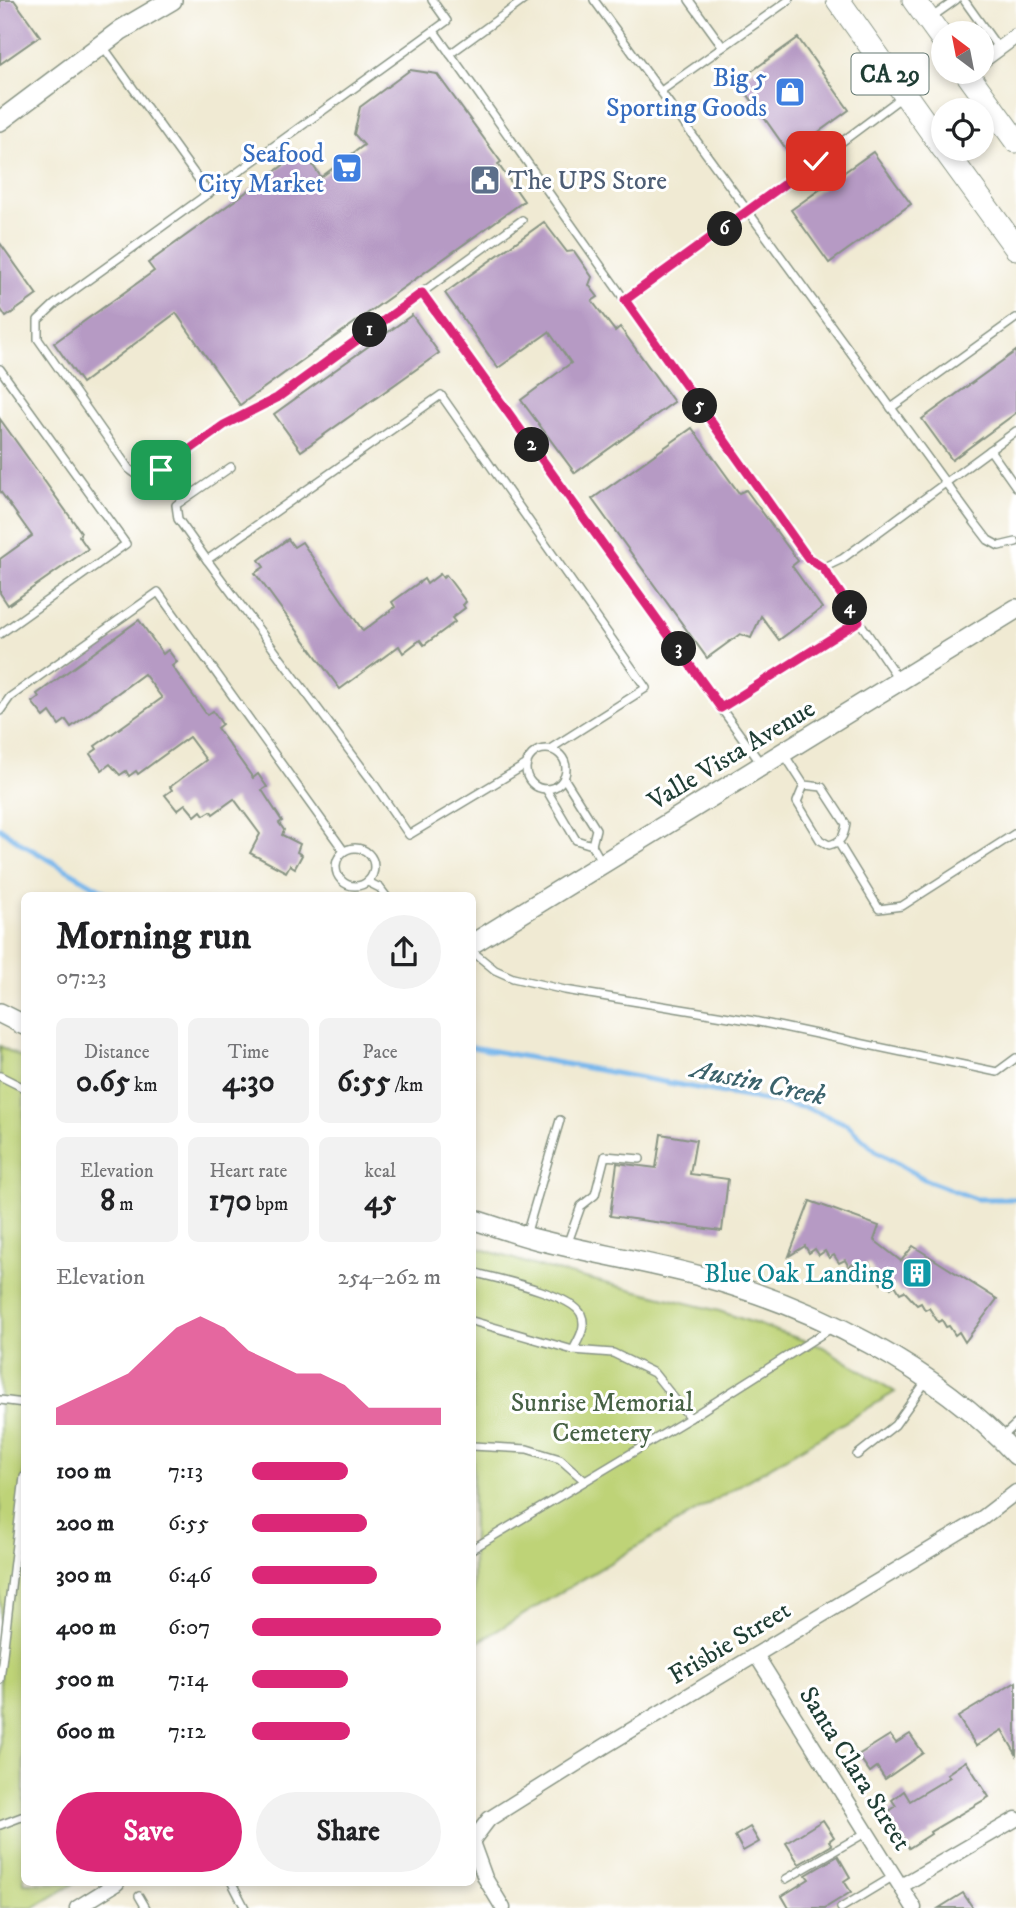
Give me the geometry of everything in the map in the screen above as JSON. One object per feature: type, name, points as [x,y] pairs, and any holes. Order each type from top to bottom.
[{"type":"main road","points":[[0,121],[102,45],[172,0]]},
{"type":"main road","name":"CA 29","points":[[838,0],[931,130]]},
{"type":"main road","name":"CA 29","points":[[914,0],[931,22]]},
{"type":"main road","name":"CA 29","points":[[976,84],[1016,141]]},
{"type":"main road","name":"CA 29","points":[[953,161],[1016,248]]},
{"type":"main road","name":"Valle Vista Avenue","points":[[476,942],[1016,609]]},
{"type":"main road","points":[[0,1013],[21,1024]]},
{"type":"main road","points":[[476,1220],[526,1236],[700,1277],[751,1292],[835,1326],[894,1358],[948,1392],[1016,1455]]},
{"type":"street","points":[[994,52],[1016,36]]},
{"type":"street","name":"Frisbie Street","points":[[476,1835],[489,1819],[981,1519],[1016,1492]]},
{"type":"street","name":"Santa Clara Street","points":[[756,1655],[914,1908]]},
{"type":"street","points":[[898,1881],[1016,1819]]},
{"type":"street","points":[[476,1853],[485,1878],[503,1908]]},
{"type":"street","points":[[77,1908],[111,1886]]},
{"type":"lane","points":[[432,0],[447,21],[55,304],[38,320],[37,333],[41,345],[130,469],[137,474],[148,475],[161,470],[224,425],[277,398],[522,220]]},
{"type":"lane","points":[[450,54],[524,0]]},
{"type":"lane","points":[[594,0],[988,540],[999,546],[1016,542]]},
{"type":"lane","points":[[689,0],[723,47]]},
{"type":"lane","points":[[661,91],[789,0]]},
{"type":"lane","points":[[929,19],[956,0]]},
{"type":"lane","points":[[964,0],[999,48]]},
{"type":"lane","points":[[434,31],[808,558],[823,568],[900,681]]},
{"type":"lane","points":[[102,45],[209,194]]},
{"type":"lane","points":[[625,300],[905,95]]},
{"type":"lane","points":[[422,293],[763,766]]},
{"type":"lane","points":[[891,408],[1016,318]]},
{"type":"lane","points":[[0,369],[126,544],[0,634]]},
{"type":"lane","points":[[207,560],[441,396],[646,688],[550,749],[538,751],[529,758],[527,776],[535,785],[546,789],[557,786],[566,772],[565,760],[550,749]]},
{"type":"lane","points":[[823,568],[842,559],[1016,431]]},
{"type":"lane","points":[[990,450],[1016,487]]},
{"type":"lane","points":[[231,467],[176,505],[178,519],[409,835],[527,764]]},
{"type":"lane","points":[[0,711],[10,697],[158,592],[344,851]]},
{"type":"lane","points":[[721,708],[859,621]]},
{"type":"lane","points":[[783,753],[804,785]]},
{"type":"lane","points":[[564,778],[596,829],[592,845]]},
{"type":"lane","points":[[804,785],[822,787],[846,824],[845,835],[838,842],[829,845],[820,840],[797,803],[804,785]]},
{"type":"lane","points":[[546,789],[576,840],[592,845],[603,863]]},
{"type":"lane","points":[[838,842],[879,909],[902,906],[1016,833]]},
{"type":"lane","points":[[358,848],[369,854],[374,871],[368,882],[362,886],[349,886],[338,878],[335,865],[344,851],[358,848]]},
{"type":"lane","points":[[368,882],[383,892]]},
{"type":"lane","points":[[476,954],[495,970],[513,978],[565,990],[754,1021],[997,1072],[1016,1058]]},
{"type":"lane","points":[[0,1076],[21,1086]]},
{"type":"lane","points":[[526,1236],[560,1119]]},
{"type":"lane","points":[[567,1246],[581,1206],[595,1195],[605,1156],[640,1159]]},
{"type":"lane","points":[[476,1273],[564,1299],[580,1312],[584,1328],[573,1350]]},
{"type":"lane","points":[[476,1322],[573,1350],[613,1353],[654,1373],[690,1418]]},
{"type":"lane","points":[[476,1547],[690,1418],[835,1326]]},
{"type":"lane","points":[[856,1455],[895,1425],[928,1379]]},
{"type":"lane","points":[[0,1400],[21,1403]]},
{"type":"lane","points":[[1000,1438],[1016,1424]]},
{"type":"lane","points":[[476,1446],[527,1449],[560,1459],[585,1481]]},
{"type":"lane","points":[[0,1680],[21,1502]]},
{"type":"lane","points":[[0,1825],[21,1817]]},
{"type":"lane","points":[[786,1879],[867,1832]]},
{"type":"lane","points":[[841,1908],[898,1881]]},
{"type":"lane","points":[[234,1886],[245,1908]]},
{"type":"lane","points":[[139,1896],[146,1908]]},
{"type":"green space","points":[[0,1046],[21,1057],[21,1886],[70,1886],[33,1908],[0,1908]]},
{"type":"green space","name":"Sunrise Memorial Cemetery","points":[[476,1247],[536,1266],[719,1311],[823,1347],[895,1392],[476,1643]]},
{"type":"building","points":[[0,0],[14,0],[40,36],[0,64]]},
{"type":"building","points":[[798,38],[849,110],[789,153],[738,81]]},
{"type":"building","points":[[410,70],[437,74],[501,162],[498,164],[524,201],[240,405],[176,313],[82,383],[54,343],[154,271],[148,263],[303,151],[321,177],[364,145],[354,134],[360,107]]},
{"type":"building","points":[[873,152],[911,204],[829,263],[791,210]]},
{"type":"building","points":[[544,222],[567,252],[574,251],[592,277],[589,285],[598,297],[592,301],[615,331],[620,327],[674,402],[575,473],[521,400],[571,363],[549,332],[498,368],[445,293]]},
{"type":"building","points":[[0,243],[37,295],[6,317],[0,308]]},
{"type":"building","points":[[412,315],[439,353],[301,451],[274,414]]},
{"type":"building","points":[[1016,351],[1016,413],[952,460],[922,419]]},
{"type":"building","points":[[0,419],[81,532],[79,536],[88,549],[8,605],[0,593],[0,559],[32,536],[0,491]]},
{"type":"building","points":[[692,428],[739,493],[746,490],[798,561],[792,566],[822,608],[779,640],[761,616],[751,638],[740,634],[707,658],[592,499]]},
{"type":"building","points":[[288,539],[294,547],[302,542],[363,631],[395,607],[392,602],[424,579],[427,584],[440,574],[443,578],[446,575],[466,602],[463,605],[465,608],[452,618],[455,622],[424,645],[420,640],[403,653],[399,646],[340,689],[255,573],[264,567],[259,560]]},
{"type":"building","points":[[139,620],[163,654],[168,650],[177,662],[172,666],[207,715],[213,711],[222,724],[217,728],[253,778],[258,774],[267,787],[262,790],[282,821],[279,823],[284,830],[282,835],[300,844],[297,852],[302,855],[295,868],[290,865],[286,872],[250,853],[260,834],[234,799],[213,814],[211,811],[204,815],[201,811],[195,816],[185,804],[177,810],[165,795],[172,790],[170,787],[206,760],[189,737],[138,774],[136,771],[129,776],[126,771],[120,775],[110,764],[102,770],[90,754],[97,749],[95,746],[162,698],[144,674],[71,727],[66,720],[59,725],[50,712],[44,717],[32,702],[39,697],[37,694]]},
{"type":"building","points":[[661,1134],[696,1140],[690,1174],[728,1179],[722,1231],[610,1216],[617,1163],[656,1168]]},
{"type":"building","name":"Blue Oak Landing","points":[[810,1201],[879,1226],[874,1240],[901,1261],[913,1246],[997,1299],[965,1342],[959,1332],[955,1335],[942,1320],[938,1322],[929,1308],[925,1310],[921,1303],[917,1305],[904,1291],[900,1293],[895,1285],[891,1288],[886,1280],[881,1284],[869,1263],[857,1270],[853,1264],[849,1267],[845,1260],[839,1263],[834,1255],[829,1258],[825,1251],[819,1255],[815,1249],[809,1253],[805,1246],[789,1256]]},
{"type":"building","points":[[1016,1682],[1016,1754],[1002,1730],[976,1746],[958,1717]]},
{"type":"building","points":[[910,1734],[923,1753],[885,1779],[877,1767],[870,1772],[858,1755],[890,1735],[896,1743]]},
{"type":"building","points":[[966,1761],[989,1797],[930,1832],[931,1834],[909,1848],[887,1813],[896,1806],[892,1800],[904,1791],[910,1801],[950,1777],[947,1774]]},
{"type":"building","points":[[823,1820],[834,1837],[829,1841],[832,1845],[799,1864],[786,1843]]},
{"type":"building","points":[[750,1827],[759,1842],[743,1851],[735,1836]]},
{"type":"building","points":[[838,1856],[850,1877],[844,1881],[851,1892],[825,1908],[789,1908],[782,1896],[809,1879],[806,1875]]},
{"type":"building","points":[[963,1893],[973,1908],[939,1908]]},
{"type":"waterway","name":"Austin Creek","points":[[0,828],[22,844],[105,892]]},
{"type":"waterway","name":"Austin Creek","points":[[476,1048],[807,1108],[847,1124],[876,1151],[926,1180],[976,1199],[1016,1199]]},
{"type":"place","name":"Big 5 Sporting Goods","points":[[790,92]]},
{"type":"place","name":"Seafood City Market","points":[[347,168]]},
{"type":"place","name":"The UPS Store","points":[[485,180]]},
{"type":"place","name":"Blue Oak Landing","points":[[917,1273]]},
{"type":"route","points":[[161,470],[224,425],[277,398],[422,293],[721,708],[859,621],[823,568],[808,558],[625,300],[816,161]]}]
